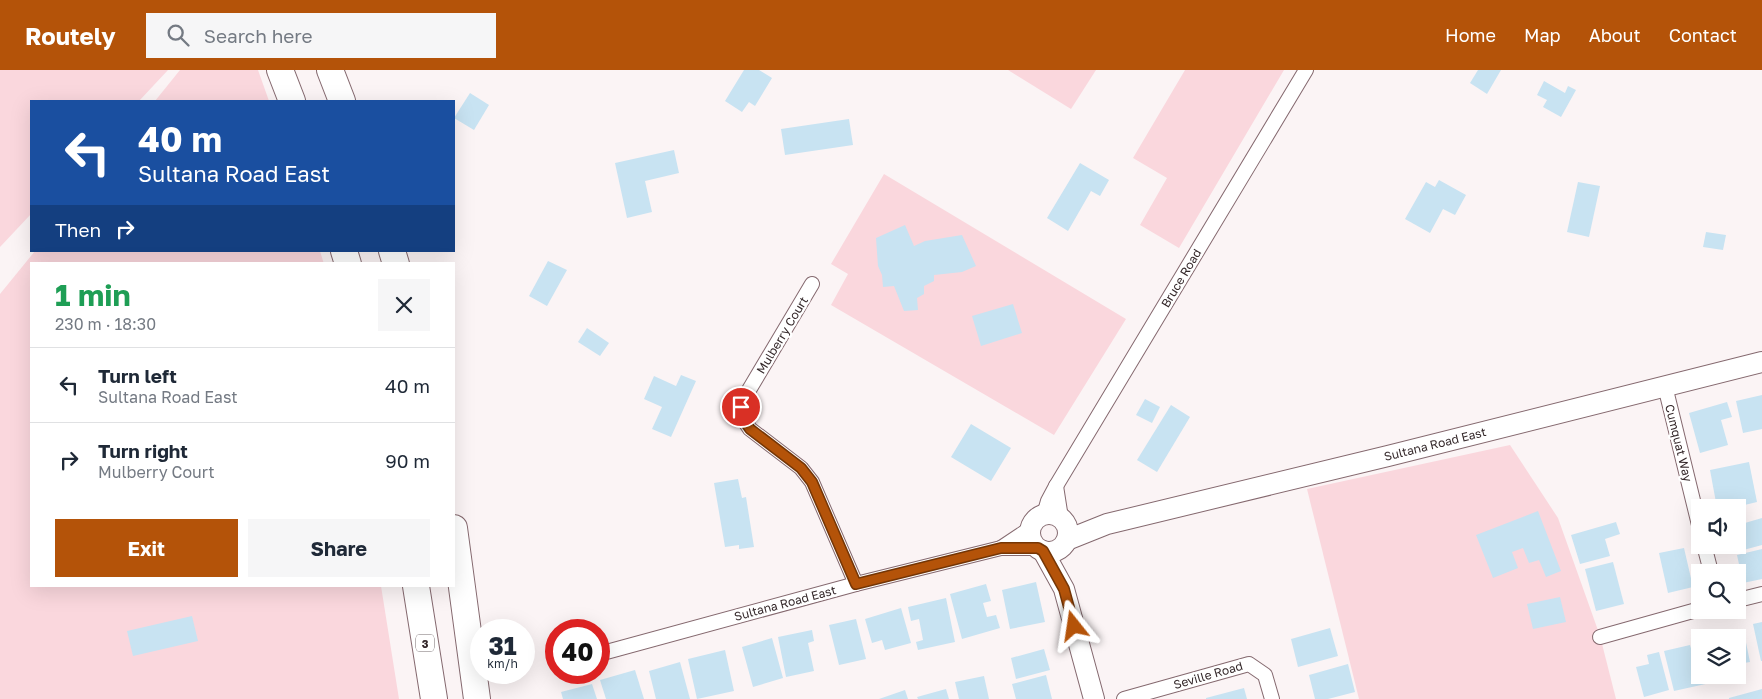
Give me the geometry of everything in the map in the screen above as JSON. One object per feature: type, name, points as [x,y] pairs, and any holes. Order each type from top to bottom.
[{"type":"highway","points":[[280,70],[292,100]]},
{"type":"highway","points":[[330,70],[342,100]]},
{"type":"highway","points":[[455,535],[477,699]]},
{"type":"highway","name":"3","points":[[416,587],[434,699]]},
{"type":"street","name":"Bruce Road","points":[[1055,528],[1048,501],[1056,486],[1306,70]]},
{"type":"street","name":"Mulberry Court","points":[[812,284],[746,395],[741,407],[744,420],[750,429],[801,468],[812,482],[856,584]]},
{"type":"street","name":"Sultana Road East","points":[[610,651],[856,584],[1001,548],[1055,528],[1107,524],[1762,362]]},
{"type":"street","name":"Cumquat Way","points":[[1665,386],[1693,499]]},
{"type":"street","points":[[1040,550],[1048,552],[1056,550],[1055,528]]},
{"type":"street","points":[[1055,528],[1064,589],[1094,699]]},
{"type":"street","name":"Sultana Road East","points":[[1001,548],[1040,550]]},
{"type":"street","points":[[1040,550],[1064,589]]},
{"type":"street","points":[[1746,598],[1762,594]]},
{"type":"street","points":[[1600,636],[1691,611]]},
{"type":"street","name":"Seville Road","points":[[1124,699],[1249,664],[1265,675],[1272,699]]},
{"type":"shaded area","points":[[0,70],[168,70],[140,100],[30,100],[30,215],[0,247]]},
{"type":"shaded area","points":[[180,70],[258,70],[269,100],[156,100]]},
{"type":"shaded area","points":[[1008,70],[1096,70],[1071,109]]},
{"type":"shaded area","points":[[1185,70],[1284,70],[1179,248],[1140,225],[1167,178],[1133,158]]},
{"type":"shaded area","points":[[884,174],[1126,319],[1054,435],[831,305],[848,274],[831,264]]},
{"type":"shaded area","points":[[34,252],[320,252],[323,262],[30,262],[30,587],[381,587],[399,699],[0,699],[0,294]]},
{"type":"shaded area","points":[[1510,445],[1558,518],[1600,636],[1616,699],[1359,699],[1307,489]]},
{"type":"building","points":[[744,70],[759,70],[772,78],[755,106],[749,102],[742,112],[725,101]]},
{"type":"building","points":[[1478,70],[1501,70],[1487,94],[1470,83]]},
{"type":"building","points":[[1544,81],[1565,93],[1568,86],[1576,90],[1561,117],[1543,107],[1547,100],[1537,95]]},
{"type":"building","points":[[470,93],[489,105],[474,130],[455,119]]},
{"type":"building","points":[[849,119],[853,145],[785,155],[781,129]]},
{"type":"building","points":[[674,150],[679,173],[645,181],[652,212],[627,218],[615,163]]},
{"type":"building","points":[[1080,163],[1109,180],[1100,196],[1091,191],[1068,231],[1047,218]]},
{"type":"building","points":[[1439,180],[1466,195],[1455,215],[1443,209],[1430,233],[1405,219],[1426,182],[1435,187]]},
{"type":"building","points":[[1578,182],[1600,186],[1589,237],[1567,232]]},
{"type":"building","points":[[905,225],[914,246],[925,241],[962,235],[976,266],[962,272],[934,275],[934,281],[924,286],[924,294],[917,298],[918,310],[904,311],[894,286],[883,287],[882,275],[878,266],[876,238]]},
{"type":"building","points":[[1706,232],[1726,235],[1723,250],[1703,247]]},
{"type":"building","points":[[548,261],[567,270],[547,306],[529,296]]},
{"type":"building","points":[[1013,304],[1022,333],[981,346],[972,316]]},
{"type":"building","points":[[587,328],[609,343],[600,356],[578,342]]},
{"type":"building","points":[[681,375],[696,381],[671,437],[652,429],[662,407],[644,399],[654,376],[676,386]]},
{"type":"building","points":[[1762,395],[1762,429],[1743,433],[1736,401]]},
{"type":"building","points":[[1145,399],[1160,407],[1152,423],[1136,415]]},
{"type":"building","points":[[1727,402],[1732,417],[1721,420],[1728,445],[1700,453],[1689,413]]},
{"type":"building","points":[[1171,405],[1190,417],[1157,472],[1137,460]]},
{"type":"building","points":[[971,424],[1011,448],[991,481],[951,457]]},
{"type":"building","points":[[1749,462],[1757,502],[1746,505],[1746,499],[1715,499],[1710,470]]},
{"type":"building","points":[[738,479],[742,498],[746,497],[754,547],[739,549],[739,545],[725,547],[714,483]]},
{"type":"building","points":[[1538,511],[1561,571],[1546,577],[1539,560],[1529,563],[1523,548],[1512,552],[1518,568],[1493,578],[1476,535]]},
{"type":"building","points":[[1762,518],[1762,545],[1746,549],[1746,523]]},
{"type":"building","points":[[1616,522],[1620,534],[1605,539],[1610,556],[1580,564],[1571,535]]},
{"type":"building","points":[[1684,548],[1691,578],[1691,587],[1668,593],[1659,553]]},
{"type":"building","points":[[1762,549],[1762,579],[1746,582],[1746,564],[1739,564],[1737,555]]},
{"type":"building","points":[[1613,562],[1624,604],[1596,611],[1585,569]]},
{"type":"building","points":[[1036,582],[1045,622],[1010,629],[1002,590]]},
{"type":"building","points":[[986,584],[991,601],[983,603],[987,617],[996,615],[1000,628],[962,639],[950,594]]},
{"type":"building","points":[[1560,597],[1566,622],[1533,629],[1527,604]]},
{"type":"building","points":[[946,598],[955,642],[918,650],[916,642],[923,640],[919,619],[911,621],[908,607]]},
{"type":"building","points":[[901,608],[911,643],[885,650],[882,640],[872,643],[865,619]]},
{"type":"building","points":[[192,616],[198,641],[133,656],[127,631]]},
{"type":"building","points":[[856,619],[866,659],[839,665],[829,625]]},
{"type":"building","points":[[1762,622],[1762,661],[1761,661],[1753,624]]},
{"type":"building","points":[[1330,628],[1338,656],[1298,667],[1291,639]]},
{"type":"building","points":[[812,630],[814,641],[808,643],[814,671],[786,677],[778,637]]},
{"type":"building","points":[[772,638],[783,678],[753,687],[742,647]]},
{"type":"building","points":[[1746,643],[1750,662],[1746,663]]},
{"type":"building","points":[[1690,645],[1691,684],[1706,684],[1674,691],[1664,651]]},
{"type":"building","points":[[1044,649],[1050,670],[1016,679],[1011,658]]},
{"type":"building","points":[[725,650],[734,691],[697,699],[688,659]]},
{"type":"building","points":[[1659,652],[1669,690],[1644,697],[1636,667],[1649,664],[1647,655]]},
{"type":"building","points":[[680,662],[690,699],[656,699],[649,671]]},
{"type":"building","points":[[1348,664],[1355,692],[1328,699],[1315,699],[1309,675]]},
{"type":"building","points":[[635,670],[644,699],[606,699],[601,684],[610,684],[610,677]]},
{"type":"building","points":[[1046,675],[1052,699],[1016,699],[1012,684]]},
{"type":"building","points":[[984,676],[989,699],[959,699],[955,682]]},
{"type":"building","points":[[592,684],[597,699],[563,699],[561,692]]},
{"type":"building","points":[[1244,688],[1247,699],[1206,699],[1206,698]]},
{"type":"building","points":[[946,689],[949,699],[918,699],[917,697]]},
{"type":"building","points":[[1762,689],[1762,699],[1729,699],[1729,698]]},
{"type":"building","points":[[905,690],[908,699],[879,699]]},
{"type":"route","points":[[741,407],[744,420],[750,429],[801,468],[812,482],[856,584],[1001,548],[1038,548],[1043,551],[1064,589],[1074,626]]}]
